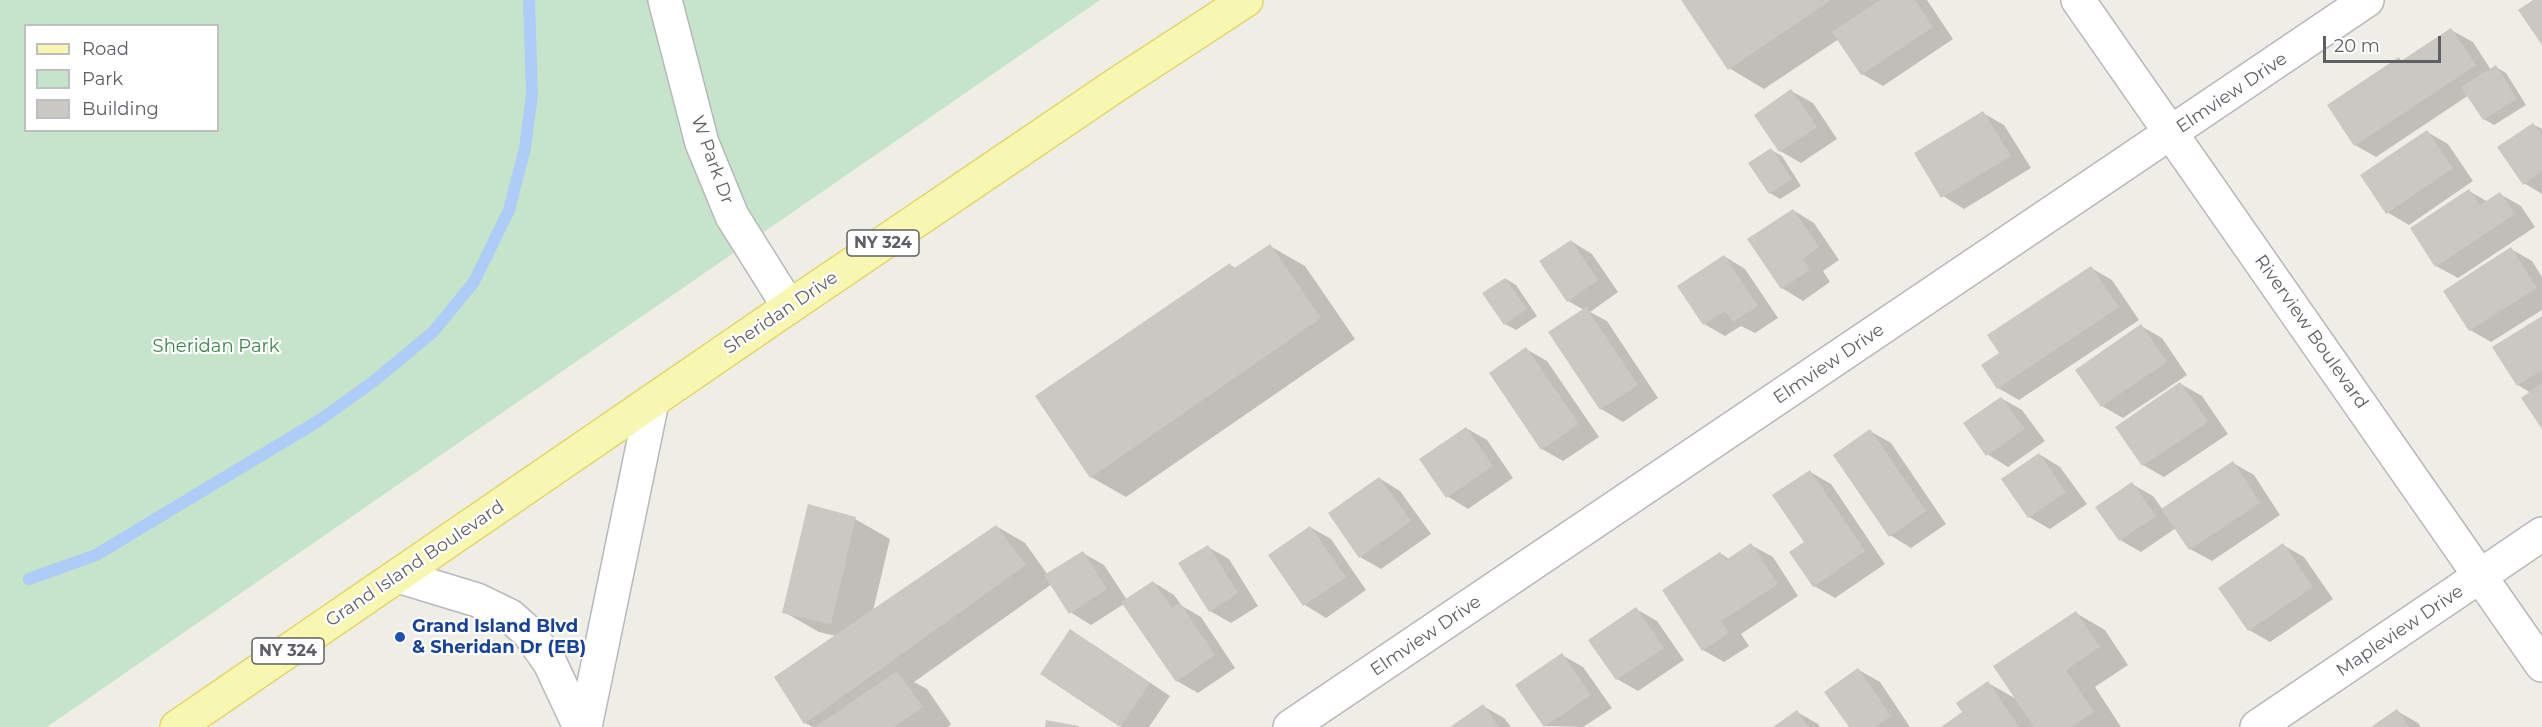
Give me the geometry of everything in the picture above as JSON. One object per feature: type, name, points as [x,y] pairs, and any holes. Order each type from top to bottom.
[{"type":"main road","name":"Sheridan Drive","points":[[652,402],[1116,85],[1246,0]]},
{"type":"main road","name":"Grand Island Boulevard","points":[[177,727],[652,402]]},
{"type":"street","name":"W Park Dr","points":[[665,0],[702,143],[732,216],[789,307]]},
{"type":"street","name":"Riverview Boulevard","points":[[2078,0],[2542,665]]},
{"type":"street","name":"Elmview Drive","points":[[1290,727],[2173,134],[2367,0]]},
{"type":"street","points":[[583,727],[652,402]]},
{"type":"street","name":"Mapleview Drive","points":[[2257,727],[2542,534]]},
{"type":"street","points":[[398,576],[477,600],[510,616],[529,633],[550,663],[583,727]]},
{"type":"green space","name":"Sheridan Park","points":[[0,0],[1100,0],[47,727],[0,727]]},
{"type":"building","points":[[1681,0],[1831,0],[1728,70]]},
{"type":"building","points":[[1880,0],[1915,0],[1933,27],[1861,75],[1832,32]]},
{"type":"building","points":[[2533,0],[2542,0],[2542,45],[2518,10]]},
{"type":"building","points":[[2451,28],[2476,65],[2354,146],[2327,105],[2399,57],[2401,61]]},
{"type":"building","points":[[2496,65],[2517,99],[2483,120],[2461,87]]},
{"type":"building","points":[[1791,89],[1817,127],[1779,152],[1754,115]]},
{"type":"building","points":[[1983,111],[2011,156],[1941,198],[1914,153]]},
{"type":"building","points":[[2533,123],[2542,135],[2542,171],[2523,185],[2497,147]]},
{"type":"building","points":[[2427,130],[2453,168],[2386,214],[2360,175]]},
{"type":"building","points":[[1771,148],[1792,179],[1769,194],[1748,163]]},
{"type":"building","points":[[2469,189],[2480,205],[2500,192],[2515,214],[2435,267],[2410,228]]},
{"type":"building","points":[[1793,209],[1819,247],[1803,259],[1810,270],[1781,289],[1747,239]]},
{"type":"building","points":[[1571,240],[1598,280],[1567,302],[1539,261]]},
{"type":"building","points":[[1270,244],[1321,318],[1090,478],[1035,396],[1230,263],[1233,269]]},
{"type":"building","points":[[2511,247],[2537,288],[2469,331],[2443,291]]},
{"type":"building","points":[[1724,255],[1758,306],[1733,322],[1725,311],[1703,325],[1677,286]]},
{"type":"building","points":[[2091,266],[2119,307],[1997,389],[1981,365],[1999,353],[1987,335]]},
{"type":"building","points":[[1505,278],[1527,309],[1504,325],[1482,293]]},
{"type":"building","points":[[1586,307],[1638,385],[1600,410],[1548,332]]},
{"type":"building","points":[[2542,316],[2542,370],[2517,386],[2492,347]]},
{"type":"building","points":[[2141,324],[2167,362],[2101,407],[2075,370]]},
{"type":"building","points":[[1526,347],[1579,424],[1541,450],[1489,373]]},
{"type":"building","points":[[2180,382],[2208,422],[2142,466],[2115,427]]},
{"type":"building","points":[[2542,383],[2542,429],[2521,398]]},
{"type":"building","points":[[2001,397],[2025,429],[1986,456],[1963,423]]},
{"type":"building","points":[[1466,427],[1493,466],[1446,498],[1419,459]]},
{"type":"building","points":[[1870,429],[1926,511],[1889,537],[1833,455]]},
{"type":"building","points":[[2039,453],[2066,492],[2028,518],[2001,479]]},
{"type":"building","points":[[2233,461],[2260,503],[2189,550],[2161,509]]},
{"type":"building","points":[[1810,470],[1865,551],[1813,587],[1789,552],[1804,542],[1772,495]]},
{"type":"building","points":[[1379,477],[1411,521],[1359,558],[1328,513]]},
{"type":"building","points":[[2132,482],[2156,516],[2119,541],[2095,507]]},
{"type":"building","points":[[808,504],[856,517],[831,624],[782,613]]},
{"type":"building","points":[[996,525],[1026,565],[804,724],[774,677]]},
{"type":"building","points":[[1310,526],[1346,577],[1303,606],[1268,555]]},
{"type":"building","points":[[1751,543],[1778,584],[1721,621],[1729,633],[1702,651],[1662,590],[1720,552],[1726,560]]},
{"type":"building","points":[[2283,543],[2313,587],[2248,631],[2218,588]]},
{"type":"building","points":[[1208,545],[1238,593],[1209,612],[1178,563]]},
{"type":"building","points":[[1083,551],[1107,589],[1069,614],[1044,575]]},
{"type":"building","points":[[1153,581],[1172,608],[1180,603],[1215,655],[1176,682],[1121,602]]},
{"type":"building","points":[[1636,607],[1664,648],[1616,680],[1588,640]]},
{"type":"building","points":[[2076,611],[2100,647],[2066,670],[2094,712],[2071,727],[2034,727],[1993,666]]},
{"type":"building","points":[[1070,629],[1150,683],[1120,727],[1040,674]]},
{"type":"building","points":[[1562,653],[1591,695],[1544,727],[1515,685]]},
{"type":"building","points":[[1858,668],[1891,716],[1875,727],[1849,727],[1824,692]]},
{"type":"building","points":[[897,671],[923,707],[894,727],[815,727]]},
{"type":"building","points":[[1988,681],[2019,727],[1941,727],[1962,712],[1956,703]]},
{"type":"building","points":[[1483,704],[1499,727],[1450,727]]},
{"type":"building","points":[[2397,709],[2409,727],[2371,727]]},
{"type":"building","points":[[1797,710],[1808,727],[1773,727]]},
{"type":"building","points":[[1046,720],[1079,726],[1079,727],[1045,727]]},
{"type":"waterway","points":[[29,579],[96,555],[320,420],[374,381],[433,332],[474,282],[509,210],[525,148],[532,95],[529,0]]},
{"type":"place","name":"Grand Island Blvd & Sheridan Dr (EB)","points":[[400,637]]}]
